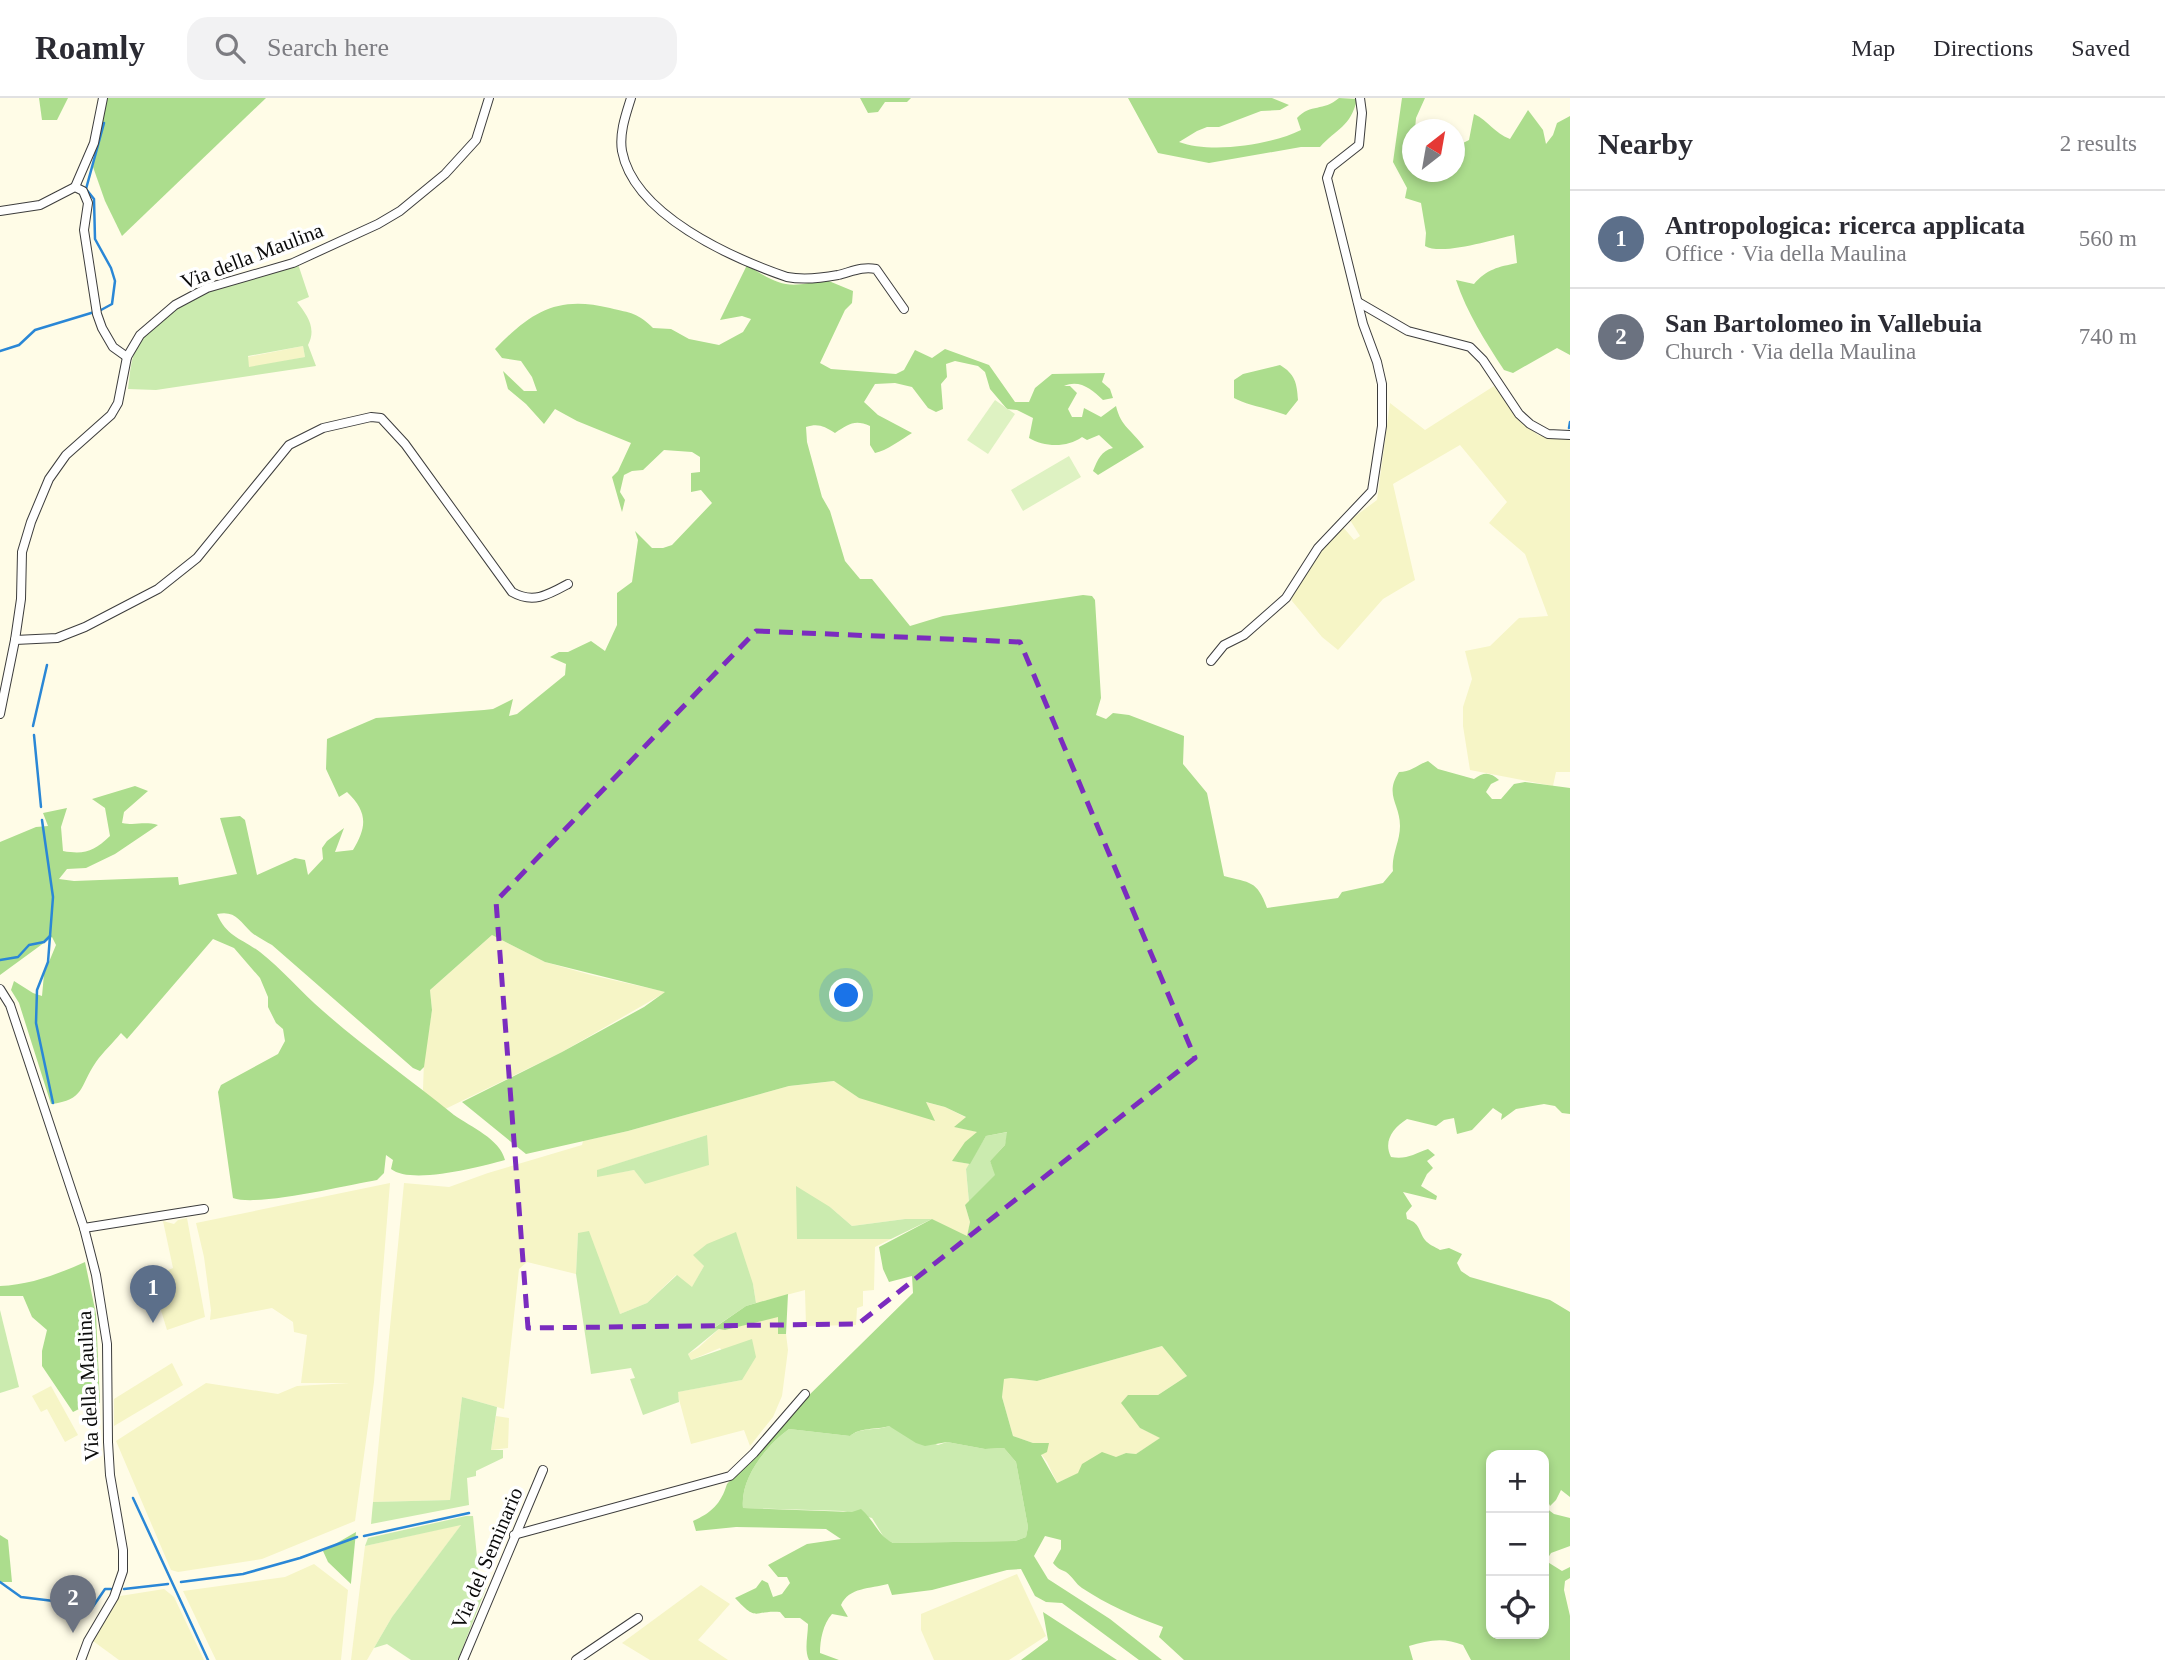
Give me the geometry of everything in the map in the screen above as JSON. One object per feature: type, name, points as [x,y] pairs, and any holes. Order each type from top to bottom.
[{"type":"street","points":[[0,211],[40,205],[75,187],[94,143],[103,98]]},
{"type":"street","name":"Via della Maulina","points":[[0,714],[21,599],[22,552],[31,522],[49,479],[66,455],[111,415],[118,403],[127,357],[140,335],[175,304],[206,288],[293,263],[400,211],[445,174],[476,140],[489,98]]},
{"type":"street","points":[[631,98],[621,138],[622,152],[635,180],[650,200],[669,217],[711,246],[793,278],[836,275],[864,267],[876,269],[904,309]]},
{"type":"street","points":[[1211,661],[1224,645],[1244,635],[1286,598],[1318,548],[1372,491],[1382,426],[1382,384],[1327,178],[1331,167],[1359,145],[1360,98]]},
{"type":"street","points":[[75,187],[83,191],[88,203],[84,230],[102,328],[113,347],[127,357]]},
{"type":"street","points":[[1358,302],[1408,331],[1471,347],[1483,360],[1519,414],[1530,424],[1548,434],[1570,435]]},
{"type":"street","points":[[15,640],[57,638],[85,627],[158,589],[197,558],[289,445],[323,428],[371,417],[381,418],[405,443],[512,592],[520,597],[540,598],[568,584]]},
{"type":"street","name":"Via della Maulina","points":[[0,989],[10,1006],[84,1228],[96,1275],[107,1344],[108,1442],[123,1550],[123,1572],[114,1597],[88,1641],[81,1660]]},
{"type":"street","points":[[84,1228],[204,1209]]},
{"type":"street","points":[[514,1535],[730,1476],[754,1453],[805,1394]]},
{"type":"street","name":"Via del Seminario","points":[[463,1660],[543,1470]]},
{"type":"street","points":[[576,1660],[638,1618]]},
{"type":"highlighted area","points":[[756,631],[1020,642],[1195,1058],[858,1324],[528,1328],[496,901]]},
{"type":"green space","points":[[39,98],[68,98],[57,120],[42,120]]},
{"type":"green space","points":[[104,98],[266,98],[122,236],[105,201],[93,167]]},
{"type":"green space","points":[[860,98],[911,98],[907,102],[885,102],[878,112],[868,113]]},
{"type":"green space","points":[[1128,98],[1272,98],[1289,105],[1280,110],[1261,111],[1219,127],[1207,127],[1179,142],[1207,147],[1241,146],[1274,140],[1301,130],[1297,118],[1302,113],[1328,105],[1339,98],[1357,99],[1347,122],[1320,147],[1301,147],[1209,163],[1158,153]]},
{"type":"green space","points":[[1402,98],[1425,98],[1416,119],[1402,119],[1402,179],[1393,162]]},
{"type":"green space","points":[[1528,110],[1543,130],[1546,144],[1557,123],[1570,116],[1570,355],[1557,348],[1513,373],[1504,370],[1471,315],[1456,280],[1474,284],[1493,269],[1517,263],[1514,235],[1456,248],[1433,249],[1425,246],[1426,233],[1421,203],[1405,198],[1407,188],[1404,182],[1465,182],[1465,142],[1469,140],[1474,114],[1510,139]]},
{"type":"green space","points":[[298,264],[309,297],[297,302],[310,322],[311,339],[308,345],[316,366],[156,390],[128,389],[136,347],[144,335],[162,319],[206,292]],"holes":[[[303,346],[305,357],[249,367],[248,356]]]},
{"type":"green space","points":[[747,265],[784,284],[801,284],[824,279],[853,291],[852,303],[845,310],[820,363],[831,369],[896,374],[904,370],[915,350],[932,358],[945,349],[989,365],[1015,402],[1029,402],[1035,388],[1052,374],[1105,373],[1102,382],[1110,389],[1113,398],[1103,400],[1080,384],[1064,386],[1070,386],[1077,393],[1068,409],[1072,417],[1082,417],[1084,408],[1101,417],[1116,406],[1124,424],[1144,447],[1098,475],[1093,471],[1098,459],[1113,448],[1099,435],[1087,440],[1082,437],[1070,443],[1056,445],[1029,438],[1033,418],[1017,410],[1007,409],[990,389],[985,372],[978,366],[955,361],[946,364],[947,377],[941,384],[943,409],[936,412],[928,408],[912,387],[895,383],[875,384],[864,402],[878,415],[912,433],[884,450],[875,453],[870,445],[870,426],[865,424],[852,423],[835,433],[821,426],[806,427],[807,442],[822,497],[830,511],[845,561],[860,579],[872,579],[910,626],[943,616],[1083,595],[1092,596],[1095,600],[1101,698],[1096,715],[1106,719],[1113,713],[1129,715],[1184,736],[1183,764],[1207,793],[1224,876],[1252,884],[1260,892],[1267,908],[1338,898],[1342,892],[1383,883],[1393,871],[1393,859],[1400,832],[1393,793],[1399,772],[1411,770],[1428,761],[1438,769],[1474,779],[1490,774],[1499,780],[1491,784],[1486,792],[1492,799],[1501,799],[1514,784],[1525,782],[1570,788],[1570,1114],[1544,1104],[1516,1109],[1501,1120],[1502,1114],[1493,1108],[1472,1130],[1457,1134],[1454,1118],[1444,1120],[1436,1126],[1407,1119],[1397,1126],[1388,1146],[1391,1157],[1396,1158],[1428,1149],[1435,1155],[1427,1161],[1433,1168],[1421,1186],[1437,1196],[1436,1200],[1403,1192],[1412,1206],[1406,1213],[1407,1219],[1417,1225],[1426,1241],[1440,1250],[1449,1248],[1462,1254],[1457,1263],[1461,1271],[1470,1277],[1550,1300],[1570,1312],[1570,1497],[1561,1490],[1556,1500],[1550,1506],[1549,1504],[1549,1450],[1486,1450],[1486,1639],[1549,1639],[1549,1563],[1562,1571],[1570,1567],[1570,1578],[1565,1581],[1564,1590],[1570,1616],[1570,1660],[1471,1660],[1463,1645],[1443,1640],[1409,1646],[1413,1660],[1184,1660],[1159,1637],[1163,1627],[1101,1599],[1056,1567],[1053,1563],[1061,1549],[1061,1540],[1045,1536],[1034,1556],[1048,1579],[1110,1619],[1162,1660],[1139,1660],[1062,1603],[1046,1602],[1035,1596],[1021,1569],[1007,1570],[932,1590],[892,1595],[888,1584],[855,1592],[841,1605],[848,1617],[832,1614],[826,1622],[821,1638],[820,1653],[839,1660],[809,1660],[806,1647],[808,1624],[800,1618],[785,1618],[780,1612],[752,1613],[735,1598],[756,1588],[762,1580],[768,1583],[773,1597],[782,1594],[790,1583],[787,1577],[778,1577],[768,1565],[807,1544],[841,1539],[826,1529],[736,1527],[696,1531],[693,1521],[715,1507],[727,1484],[801,1403],[913,1293],[912,1276],[889,1282],[883,1269],[879,1247],[932,1219],[967,1236],[970,1222],[965,1205],[995,1175],[990,1161],[1005,1145],[1007,1132],[986,1136],[970,1164],[952,1161],[965,1142],[977,1132],[954,1127],[966,1117],[926,1102],[935,1121],[859,1098],[834,1081],[789,1086],[628,1131],[526,1154],[462,1102],[562,1052],[644,1007],[665,992],[545,962],[492,935],[430,990],[432,1010],[424,1067],[420,1071],[413,1068],[272,945],[253,934],[237,917],[217,914],[225,928],[260,952],[339,1025],[454,1115],[491,1140],[505,1160],[446,1173],[414,1175],[391,1169],[393,1160],[386,1155],[384,1173],[377,1180],[282,1198],[233,1198],[218,1092],[221,1085],[278,1054],[285,1041],[283,1029],[276,1023],[268,1007],[268,997],[260,978],[234,948],[213,939],[127,1039],[121,1033],[105,1051],[76,1096],[51,1104],[19,1003],[11,990],[14,981],[42,996],[44,974],[56,945],[52,937],[0,975],[0,842],[36,827],[48,826],[43,813],[67,808],[61,827],[63,851],[89,851],[110,836],[105,808],[92,799],[135,786],[148,791],[124,812],[122,823],[158,825],[115,854],[86,868],[67,869],[59,879],[74,881],[178,877],[179,885],[237,874],[220,818],[240,816],[245,820],[257,875],[295,858],[305,860],[308,875],[323,859],[322,848],[327,841],[344,828],[335,852],[353,850],[363,827],[362,813],[347,792],[339,797],[326,769],[327,739],[376,718],[493,709],[513,699],[509,716],[517,714],[565,675],[566,664],[550,657],[591,641],[605,651],[617,625],[617,593],[632,582],[638,540],[635,531],[652,548],[672,545],[712,503],[701,490],[691,492],[691,473],[700,472],[700,457],[692,452],[664,450],[643,470],[624,475],[620,492],[625,500],[622,512],[612,477],[618,471],[631,443],[555,409],[544,424],[508,389],[503,371],[524,391],[537,391],[532,377],[521,361],[502,358],[495,349],[533,316],[560,306],[591,305],[623,311],[638,316],[653,328],[671,329],[689,339],[719,345],[743,332],[751,319],[742,316],[720,320]],"holes":[[[1162,1346],[1187,1376],[1158,1395],[1128,1395],[1121,1403],[1140,1428],[1160,1438],[1136,1454],[1126,1453],[1116,1457],[1102,1452],[1082,1464],[1078,1473],[1057,1483],[1041,1455],[1047,1452],[1049,1443],[1033,1443],[1013,1436],[1002,1397],[1004,1379],[1037,1381]],[[889,1426],[925,1446],[947,1442],[985,1449],[1004,1448],[1016,1462],[1028,1527],[1026,1537],[1015,1541],[893,1543],[861,1509],[852,1512],[743,1508],[743,1497],[750,1474],[772,1444],[789,1429],[850,1436],[863,1430]]]},
{"type":"green space","points":[[303,346],[305,357],[249,368],[247,357]]},
{"type":"green space","points":[[1280,365],[1292,376],[1298,394],[1298,400],[1286,415],[1234,398],[1234,380],[1243,374]]},
{"type":"green space","points":[[1494,386],[1522,422],[1538,435],[1555,439],[1570,438],[1570,772],[1556,772],[1553,786],[1470,770],[1463,707],[1472,679],[1465,651],[1490,646],[1519,618],[1548,616],[1525,554],[1489,523],[1507,502],[1460,445],[1393,484],[1415,580],[1383,599],[1338,650],[1322,637],[1292,601],[1291,594],[1324,546],[1343,527],[1354,540],[1360,536],[1350,520],[1377,500],[1390,403],[1425,430]]},
{"type":"green space","points":[[995,400],[1015,414],[988,454],[967,440]]},
{"type":"green space","points":[[1069,456],[1081,477],[1023,511],[1011,490]]},
{"type":"green space","points":[[492,935],[545,962],[666,992],[562,1052],[437,1113],[423,1090],[424,1060],[432,1010],[430,990]]},
{"type":"green space","points":[[835,1081],[859,1098],[925,1102],[945,1107],[967,1118],[955,1127],[978,1132],[953,1161],[970,1164],[966,1169],[969,1202],[965,1205],[970,1222],[967,1237],[932,1219],[905,1219],[852,1226],[830,1207],[797,1239],[891,1239],[875,1247],[874,1290],[863,1291],[863,1306],[857,1308],[856,1325],[806,1326],[805,1290],[756,1303],[753,1284],[694,1255],[704,1266],[692,1288],[676,1275],[647,1303],[620,1314],[578,1233],[576,1274],[527,1262],[519,1269],[504,1409],[462,1397],[450,1500],[373,1502],[404,1183],[449,1187],[582,1145],[583,1141],[789,1086]],"holes":[[[707,1135],[646,1184],[634,1170],[597,1176],[598,1170]]]},
{"type":"green space","points":[[1008,1132],[1005,1145],[990,1161],[996,1175],[969,1202],[966,1169],[986,1136]]},
{"type":"green space","points":[[707,1135],[709,1165],[645,1184],[634,1170],[597,1177],[597,1170]]},
{"type":"green space","points":[[390,1183],[374,1382],[355,1521],[262,1559],[178,1572],[171,1570],[116,1441],[206,1383],[278,1394],[297,1386],[350,1383],[301,1383],[307,1335],[294,1332],[293,1322],[272,1308],[210,1320],[204,1257],[196,1223]]},
{"type":"green space","points":[[796,1186],[830,1207],[852,1226],[905,1219],[932,1219],[891,1239],[797,1239]]},
{"type":"green space","points":[[187,1218],[205,1317],[167,1330],[159,1304],[171,1299],[164,1272],[173,1268],[163,1221],[174,1224]]},
{"type":"green space","points":[[589,1231],[620,1314],[647,1303],[677,1275],[692,1287],[704,1266],[693,1255],[707,1244],[736,1232],[753,1284],[756,1303],[746,1306],[715,1327],[720,1328],[688,1354],[691,1360],[752,1339],[756,1357],[742,1380],[678,1392],[679,1402],[643,1415],[630,1379],[635,1378],[631,1368],[591,1374],[576,1274],[578,1233]]},
{"type":"green space","points":[[85,1262],[96,1314],[100,1403],[93,1402],[73,1412],[42,1366],[47,1330],[32,1317],[23,1296],[0,1296],[0,1286],[44,1278]]},
{"type":"green space","points":[[788,1294],[786,1334],[778,1334],[778,1317],[725,1330],[714,1328],[746,1306]]},
{"type":"green space","points":[[0,1310],[19,1387],[0,1393]]},
{"type":"green space","points":[[779,1317],[778,1334],[786,1334],[788,1350],[782,1396],[773,1417],[750,1446],[744,1430],[691,1444],[677,1392],[742,1380],[720,1348],[691,1360],[688,1354],[720,1328],[726,1330]]},
{"type":"green space","points":[[1162,1346],[1187,1376],[1158,1395],[1129,1395],[1140,1428],[1161,1438],[1136,1454],[1126,1453],[1057,1483],[1047,1462],[1033,1443],[1013,1436],[1002,1397],[1003,1379],[1037,1381]]},
{"type":"green space","points":[[172,1363],[183,1385],[114,1426],[114,1399]]},
{"type":"green space","points":[[51,1386],[78,1435],[65,1442],[47,1409],[41,1412],[32,1396]]},
{"type":"green space","points":[[462,1397],[497,1407],[491,1450],[503,1450],[503,1458],[476,1471],[476,1476],[467,1478],[469,1505],[371,1524],[373,1502],[450,1500]]},
{"type":"green space","points":[[496,1416],[509,1418],[508,1448],[491,1450]]},
{"type":"green space","points":[[889,1426],[938,1445],[947,1442],[985,1449],[1004,1448],[1016,1462],[1028,1527],[1026,1537],[1015,1541],[893,1543],[885,1539],[872,1518],[843,1511],[743,1508],[743,1497],[750,1474],[772,1444],[789,1429],[850,1436],[858,1431]]},
{"type":"green space","points":[[1549,1510],[1570,1518],[1570,1546],[1549,1556]]},
{"type":"green space","points":[[473,1516],[480,1588],[486,1588],[458,1660],[411,1660],[387,1644],[374,1648],[392,1617],[461,1525],[365,1546],[368,1538]]},
{"type":"green space","points":[[462,1524],[392,1617],[367,1660],[351,1660],[365,1546]]},
{"type":"green space","points":[[356,1532],[351,1584],[328,1562],[323,1551]]},
{"type":"green space","points":[[0,1535],[8,1540],[12,1582],[0,1582]]},
{"type":"green space","points":[[314,1564],[348,1590],[341,1660],[216,1660],[183,1591],[285,1577]]},
{"type":"green space","points":[[1017,1574],[1046,1636],[1009,1660],[934,1660],[921,1630],[921,1614]]},
{"type":"green space","points":[[701,1585],[730,1604],[698,1640],[728,1660],[650,1660],[622,1643]]},
{"type":"green space","points":[[164,1589],[174,1597],[204,1660],[119,1660],[93,1641],[120,1596]]},
{"type":"green space","points":[[1043,1612],[1117,1660],[1021,1660],[1048,1640]]},
{"type":"waterway","points":[[0,351],[19,345],[35,330],[101,310],[112,304],[115,281],[95,239],[94,199],[86,189],[104,123]]},
{"type":"waterway","points":[[1569,428],[1570,422]]},
{"type":"waterway","points":[[33,726],[47,665]]},
{"type":"waterway","points":[[34,735],[41,807]]},
{"type":"waterway","points":[[42,820],[53,897],[48,962],[37,990],[36,1023],[53,1103]]},
{"type":"waterway","points":[[0,960],[18,957],[29,945],[44,942],[50,936]]},
{"type":"waterway","points":[[133,1498],[208,1660]]},
{"type":"waterway","points":[[364,1536],[469,1513]]},
{"type":"waterway","points":[[181,1582],[243,1574],[300,1558],[357,1537]]},
{"type":"waterway","points":[[0,1582],[21,1597],[92,1608],[105,1589],[111,1589]]},
{"type":"waterway","points":[[124,1589],[168,1584]]},
{"type":"place","name":"Antropologica: ricerca applicata","points":[[153,1323]]},
{"type":"place","name":"San Bartolomeo in Vallebuia","points":[[73,1633]]}]
